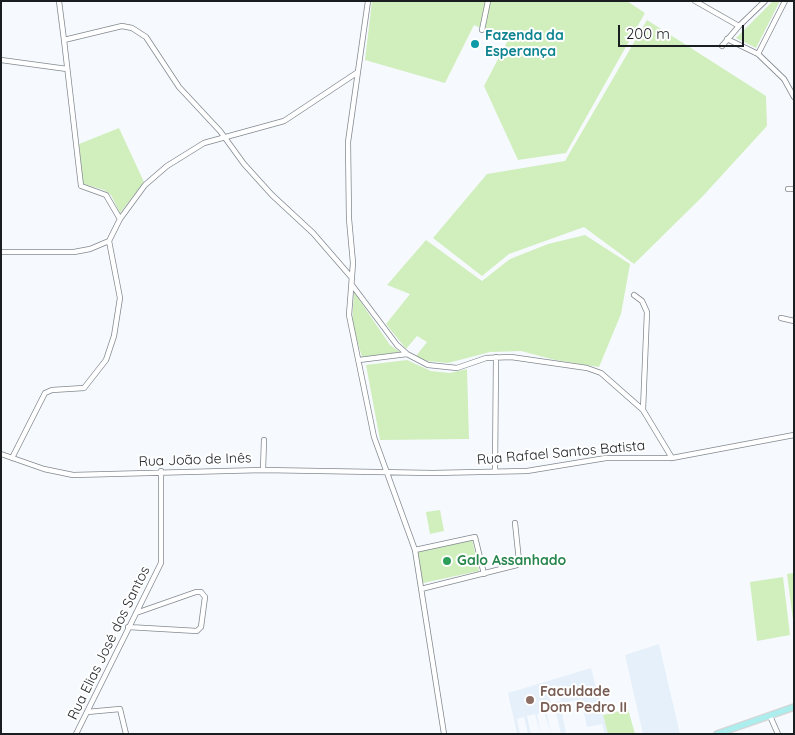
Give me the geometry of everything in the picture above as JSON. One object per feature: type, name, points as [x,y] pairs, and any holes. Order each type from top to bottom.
[{"type":"main road","points":[[717,734],[794,707]]},
{"type":"street","points":[[59,1],[81,186],[106,195],[120,219]]},
{"type":"street","points":[[368,1],[348,142],[348,219],[352,278],[349,315],[350,330],[359,360],[374,437],[415,550],[444,734]]},
{"type":"street","points":[[482,30],[488,1]]},
{"type":"street","points":[[695,1],[739,26]]},
{"type":"street","points":[[758,54],[785,1]]},
{"type":"street","points":[[722,46],[762,2]]},
{"type":"street","points":[[64,40],[113,27],[126,26],[138,31],[153,45],[179,87],[224,138],[264,188],[313,233],[352,278]]},
{"type":"street","points":[[727,39],[758,54],[784,79],[794,97]]},
{"type":"street","points":[[1,60],[67,69]]},
{"type":"street","points":[[12,458],[45,393],[52,390],[84,388],[106,360],[114,336],[120,298],[109,241],[120,219],[145,185],[167,166],[208,141],[284,121],[358,72]]},
{"type":"street","points":[[1,252],[74,252],[90,249],[109,241]]},
{"type":"street","points":[[352,285],[390,337],[407,354],[428,364],[450,368],[496,357],[516,357],[592,369],[607,377],[643,410],[672,458]]},
{"type":"street","points":[[634,296],[642,301],[647,312],[643,410]]},
{"type":"street","points":[[781,318],[794,321]]},
{"type":"street","points":[[359,360],[407,354]]},
{"type":"street","points":[[494,471],[496,357]]},
{"type":"street","name":"Rua Rafael Santos Batista","points":[[388,472],[527,470],[606,458],[672,458],[794,435]]},
{"type":"street","points":[[263,470],[264,440]]},
{"type":"street","points":[[1,460],[3,455]]},
{"type":"street","name":"Rua João de Inês","points":[[3,455],[44,469],[73,475],[102,476],[161,471],[263,470],[388,472]]},
{"type":"street","name":"Rua Elias José dos Santos","points":[[76,734],[162,558],[161,471]]},
{"type":"street","points":[[421,588],[515,566],[519,561],[515,523]]},
{"type":"street","points":[[415,550],[475,537],[484,574]]},
{"type":"street","points":[[128,627],[199,630],[205,602],[203,594],[196,592],[135,614]]},
{"type":"street","points":[[87,712],[120,709],[126,734]]},
{"type":"street","points":[[770,716],[778,734]]},
{"type":"shaded area","points":[[659,644],[680,734],[643,734],[625,655]]},
{"type":"shaded area","name":"Faculdade Dom Pedro II","points":[[591,668],[608,734],[605,734],[602,724],[587,727],[581,699],[560,704],[566,732],[561,734],[555,708],[546,710],[551,734],[544,712],[537,714],[541,734],[535,714],[527,716],[531,734],[528,734],[524,717],[517,719],[520,734],[517,734],[508,693]],"holes":[[[556,685],[561,701],[551,703],[547,688]]]},
{"type":"green space","points":[[372,1],[627,1],[645,13],[566,153],[518,160],[484,86],[508,40],[474,25],[445,83],[365,60]]},
{"type":"green space","points":[[773,1],[780,1],[756,48],[736,38]]},
{"type":"green space","points":[[647,20],[766,96],[767,126],[702,197],[634,264],[584,227],[509,254],[482,276],[433,238],[487,174],[565,161]]},
{"type":"green space","points":[[119,128],[144,182],[120,213],[111,195],[104,190],[83,184],[79,144]]},
{"type":"green space","points":[[585,235],[630,264],[621,314],[599,367],[555,360],[521,351],[490,352],[448,363],[427,361],[416,356],[427,342],[417,336],[406,349],[386,324],[410,294],[387,285],[426,240],[482,281],[510,259],[548,244]]},
{"type":"green space","points":[[354,292],[390,345],[400,352],[362,357],[352,323]]},
{"type":"green space","points":[[407,360],[431,371],[450,373],[467,369],[469,439],[380,440],[366,365]]},
{"type":"green space","points":[[440,510],[444,531],[430,534],[426,512]]},
{"type":"green space","name":"Galo Assanhado","points":[[472,539],[479,571],[423,583],[416,551]]},
{"type":"green space","points":[[794,573],[794,628],[787,574]]},
{"type":"green space","points":[[783,577],[790,635],[757,641],[750,582]]},
{"type":"green space","points":[[628,709],[635,734],[608,734],[603,715]]},
{"type":"place","name":"Fazenda da Esperança","points":[[475,44]]},
{"type":"place","name":"Galo Assanhado","points":[[447,561]]},
{"type":"place","name":"Faculdade Dom Pedro II","points":[[530,700]]}]
